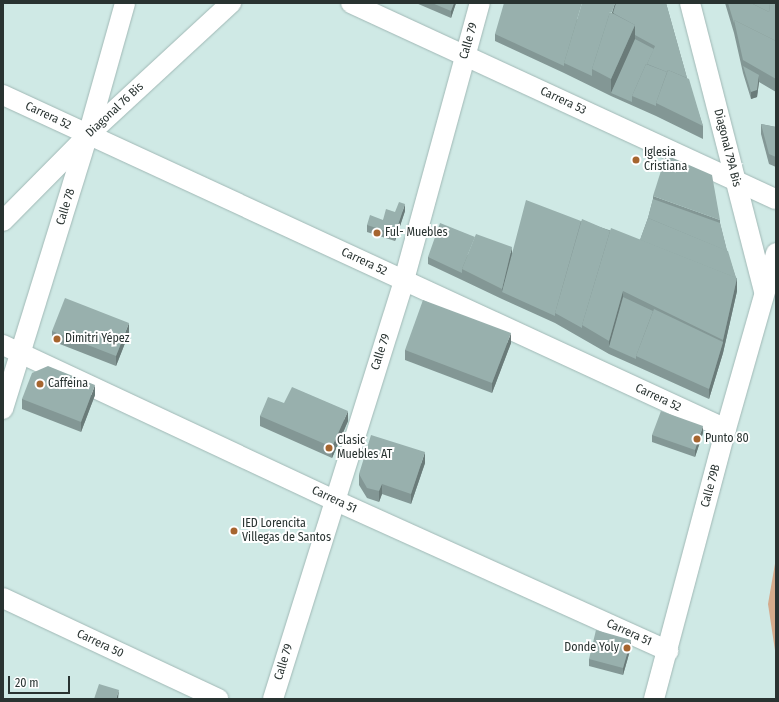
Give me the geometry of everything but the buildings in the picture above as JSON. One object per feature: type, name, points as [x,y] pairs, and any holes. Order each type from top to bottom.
[{"type":"street","name":"Calle 78","points":[[3,409],[12,349],[88,135],[126,3]]},
{"type":"street","name":"Diagonal 76 Bis","points":[[3,221],[88,135],[231,3]]},
{"type":"street","name":"Carrera 53","points":[[351,3],[776,199]]},
{"type":"street","name":"Calle 79","points":[[273,699],[404,280],[480,3]]},
{"type":"street","name":"Diagonal 79A Bis","points":[[690,3],[764,293]]},
{"type":"street","name":"Carrera 52","points":[[3,95],[726,429]]},
{"type":"street","name":"Calle 79B","points":[[654,699],[726,429],[776,253]]},
{"type":"street","name":"Carrera 51","points":[[12,349],[334,500],[668,651]]},
{"type":"street","name":"Carrera 50","points":[[3,598],[219,699]]},
{"type":"street","name":"Calle 79B","points":[[643,699],[646,688],[668,651]]},
{"type":"shaded area","points":[[776,558],[776,657],[768,604]]},
{"type":"place","name":"Iglesia Cristiana","points":[[636,160]]},
{"type":"place","name":"Ful- Muebles","points":[[377,233]]},
{"type":"place","name":"Dimitri Yépez","points":[[57,339]]},
{"type":"place","name":"Caffeina","points":[[40,384]]},
{"type":"place","name":"Punto 80","points":[[697,439]]},
{"type":"place","name":"Clasic Muebles AT","points":[[329,448]]},
{"type":"place","name":"IED Lorencita Villegas de Santos","points":[[234,531]]},
{"type":"place","name":"Donde Yoly","points":[[627,648]]}]
